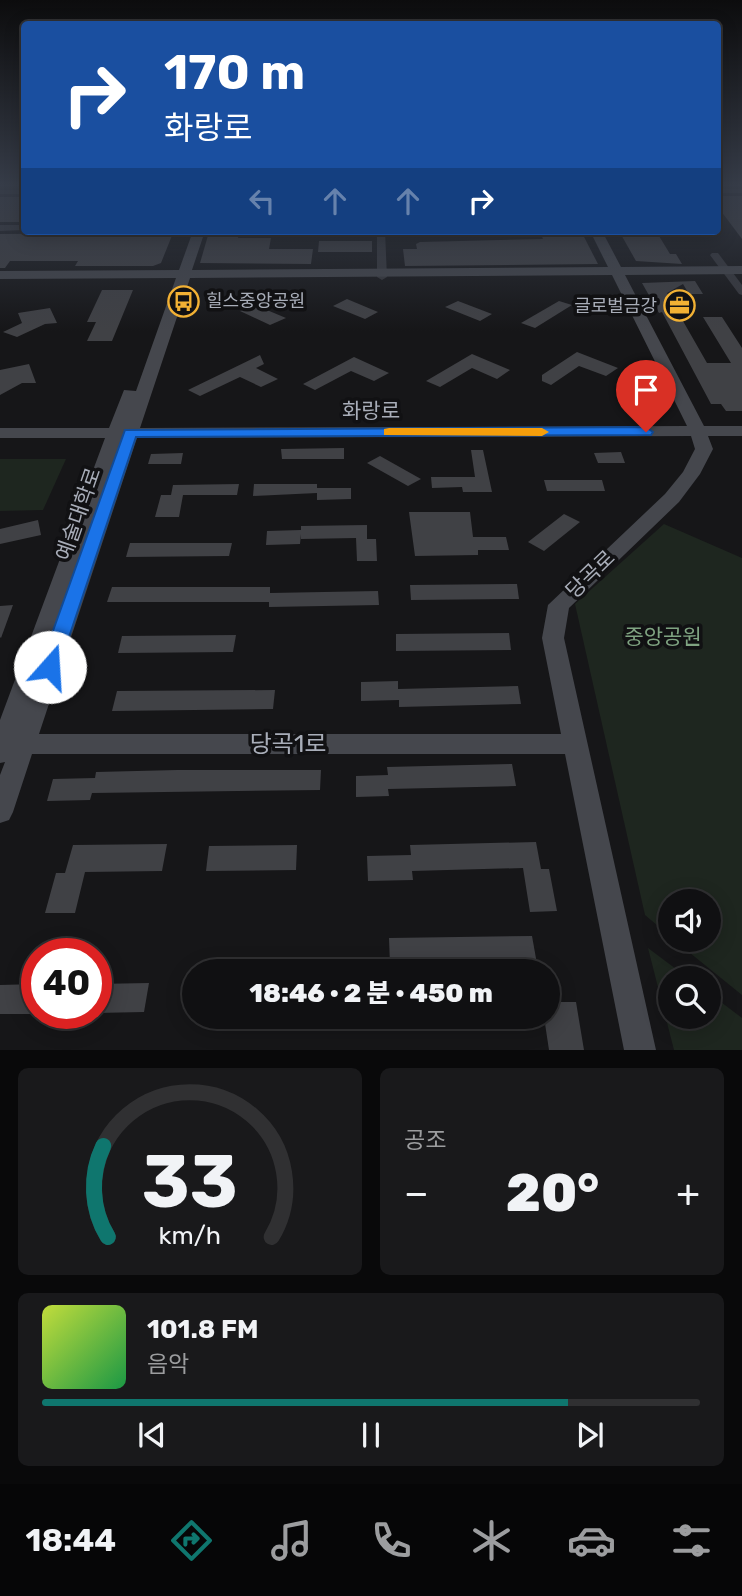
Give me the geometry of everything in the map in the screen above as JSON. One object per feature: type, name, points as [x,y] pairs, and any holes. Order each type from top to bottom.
[{"type":"main road","name":"화랑로","points":[[0,433],[742,431]]},
{"type":"street","name":"예술대학로","points":[[0,812],[6,747],[123,433],[178,276],[189,235]]},
{"type":"street","name":"예술대학로","points":[[178,276],[198,235]]},
{"type":"street","points":[[381,235],[382,274]]},
{"type":"street","name":"당곡로","points":[[598,235],[698,431],[704,449],[691,474],[672,498],[559,605],[553,638],[640,1050]]},
{"type":"street","points":[[715,255],[735,273],[742,292]]},
{"type":"street","points":[[0,277],[735,273]]},
{"type":"street","name":"당곡1로","points":[[6,747],[576,744]]},
{"type":"green space","points":[[0,459],[66,459],[43,510],[0,511]]},
{"type":"green space","name":"중앙공원","points":[[664,524],[742,558],[742,995],[721,978],[721,966],[706,966],[689,952],[721,952],[721,889],[658,889],[658,926],[645,915],[575,604]]},
{"type":"green space","points":[[648,948],[672,966],[658,966],[658,987]]},
{"type":"green space","points":[[721,1002],[742,1018],[742,1050],[674,1050],[669,1029],[721,1029]]},
{"type":"building","points":[[0,234],[172,235],[161,263],[153,266],[75,266],[78,261],[10,261],[5,268],[0,268]]},
{"type":"building","points":[[208,235],[271,238],[269,249],[313,249],[311,264],[200,263]]},
{"type":"building","points":[[541,235],[583,235],[598,264],[405,266],[403,249],[417,249],[416,244],[420,242],[543,239]]},
{"type":"building","points":[[621,235],[658,235],[670,254],[676,254],[682,264],[636,261]]},
{"type":"building","points":[[319,241],[372,241],[372,252],[318,252]]},
{"type":"building","points":[[695,281],[703,294],[689,294],[683,284],[667,293],[707,363],[731,363],[703,317],[722,317],[742,348],[742,411],[726,411],[721,404],[711,404],[662,312],[659,313],[642,283]]},
{"type":"building","points":[[102,290],[133,290],[112,341],[87,341],[96,322],[87,322]]},
{"type":"building","points":[[347,299],[378,312],[365,319],[333,306]]},
{"type":"building","points":[[458,301],[492,314],[480,321],[445,307]]},
{"type":"building","points":[[559,301],[572,305],[535,328],[521,323]]},
{"type":"building","points":[[255,305],[286,318],[270,325],[240,311]]},
{"type":"building","points":[[50,308],[57,323],[45,324],[17,337],[3,332],[22,323],[18,313]]},
{"type":"building","points":[[577,352],[618,368],[606,376],[579,366],[551,385],[542,381],[542,375]]},
{"type":"building","points":[[472,354],[510,370],[497,379],[472,368],[440,387],[426,381]]},
{"type":"building","points":[[260,355],[264,364],[256,368],[278,379],[261,387],[240,377],[200,396],[188,390]]},
{"type":"building","points":[[354,357],[389,373],[374,381],[351,371],[315,390],[303,384]]},
{"type":"building","points":[[29,364],[36,383],[22,383],[0,395],[0,370]]},
{"type":"building","points":[[344,448],[344,459],[282,459],[281,449]]},
{"type":"building","points":[[471,450],[483,450],[492,492],[463,492],[462,487],[432,488],[431,477],[475,477]]},
{"type":"building","points":[[621,452],[625,463],[598,463],[594,453]]},
{"type":"building","points":[[183,453],[181,464],[148,464],[151,454]]},
{"type":"building","points":[[380,456],[421,479],[408,486],[367,463]]},
{"type":"building","points":[[544,480],[602,480],[605,491],[547,491]]},
{"type":"building","points":[[239,484],[237,495],[183,495],[179,517],[155,517],[161,495],[171,495],[173,485]]},
{"type":"building","points":[[254,484],[317,484],[317,488],[351,488],[351,499],[317,500],[317,493],[253,496]]},
{"type":"building","points":[[409,512],[470,512],[473,537],[506,537],[509,550],[478,550],[478,555],[415,556]]},
{"type":"building","points":[[564,514],[580,522],[544,551],[528,542]]},
{"type":"building","points":[[38,520],[41,535],[0,544],[0,529]]},
{"type":"building","points":[[367,525],[367,539],[376,539],[377,561],[357,561],[356,538],[301,539],[301,534],[300,544],[266,545],[267,531],[301,530],[301,526]]},
{"type":"building","points":[[130,543],[232,543],[229,556],[126,557]]},
{"type":"building","points":[[517,584],[519,599],[411,600],[410,585]]},
{"type":"building","points":[[112,587],[270,587],[270,593],[378,591],[379,605],[269,607],[269,602],[107,602]]},
{"type":"building","points":[[13,605],[1,638],[0,606]]},
{"type":"building","points":[[509,633],[511,650],[396,651],[396,634]]},
{"type":"building","points":[[236,635],[233,652],[118,653],[122,636]]},
{"type":"building","points":[[398,681],[398,689],[518,686],[521,704],[399,707],[399,700],[361,701],[361,682]]},
{"type":"building","points":[[275,690],[273,709],[112,711],[117,691]]},
{"type":"building","points":[[512,764],[516,786],[388,789],[389,796],[356,797],[356,776],[388,775],[387,767]]},
{"type":"building","points":[[321,770],[320,790],[92,793],[90,800],[47,801],[53,779],[95,778],[96,772]]},
{"type":"building","points":[[536,842],[541,869],[549,869],[557,911],[530,912],[523,868],[412,871],[413,880],[368,881],[367,856],[411,855],[410,845]]},
{"type":"building","points":[[167,844],[162,871],[85,872],[75,913],[45,913],[56,873],[65,873],[73,845]]},
{"type":"building","points":[[297,845],[296,870],[206,871],[209,846]]},
{"type":"building","points":[[532,936],[536,959],[390,959],[389,938]]},
{"type":"building","points":[[149,983],[144,1012],[112,1013],[112,984]]},
{"type":"building","points":[[21,984],[21,1014],[0,1014],[0,985]]},
{"type":"building","points":[[560,1002],[576,1002],[584,1050],[549,1050],[546,1029],[560,1029]]},
{"type":"slow traffic","points":[[389,432],[542,432]]},
{"type":"place","name":"힐스중앙공원","points":[[183,301]]},
{"type":"place","name":"글로벌금강","points":[[680,306]]},
{"type":"route","points":[[50,667],[130,433],[646,432]]}]
